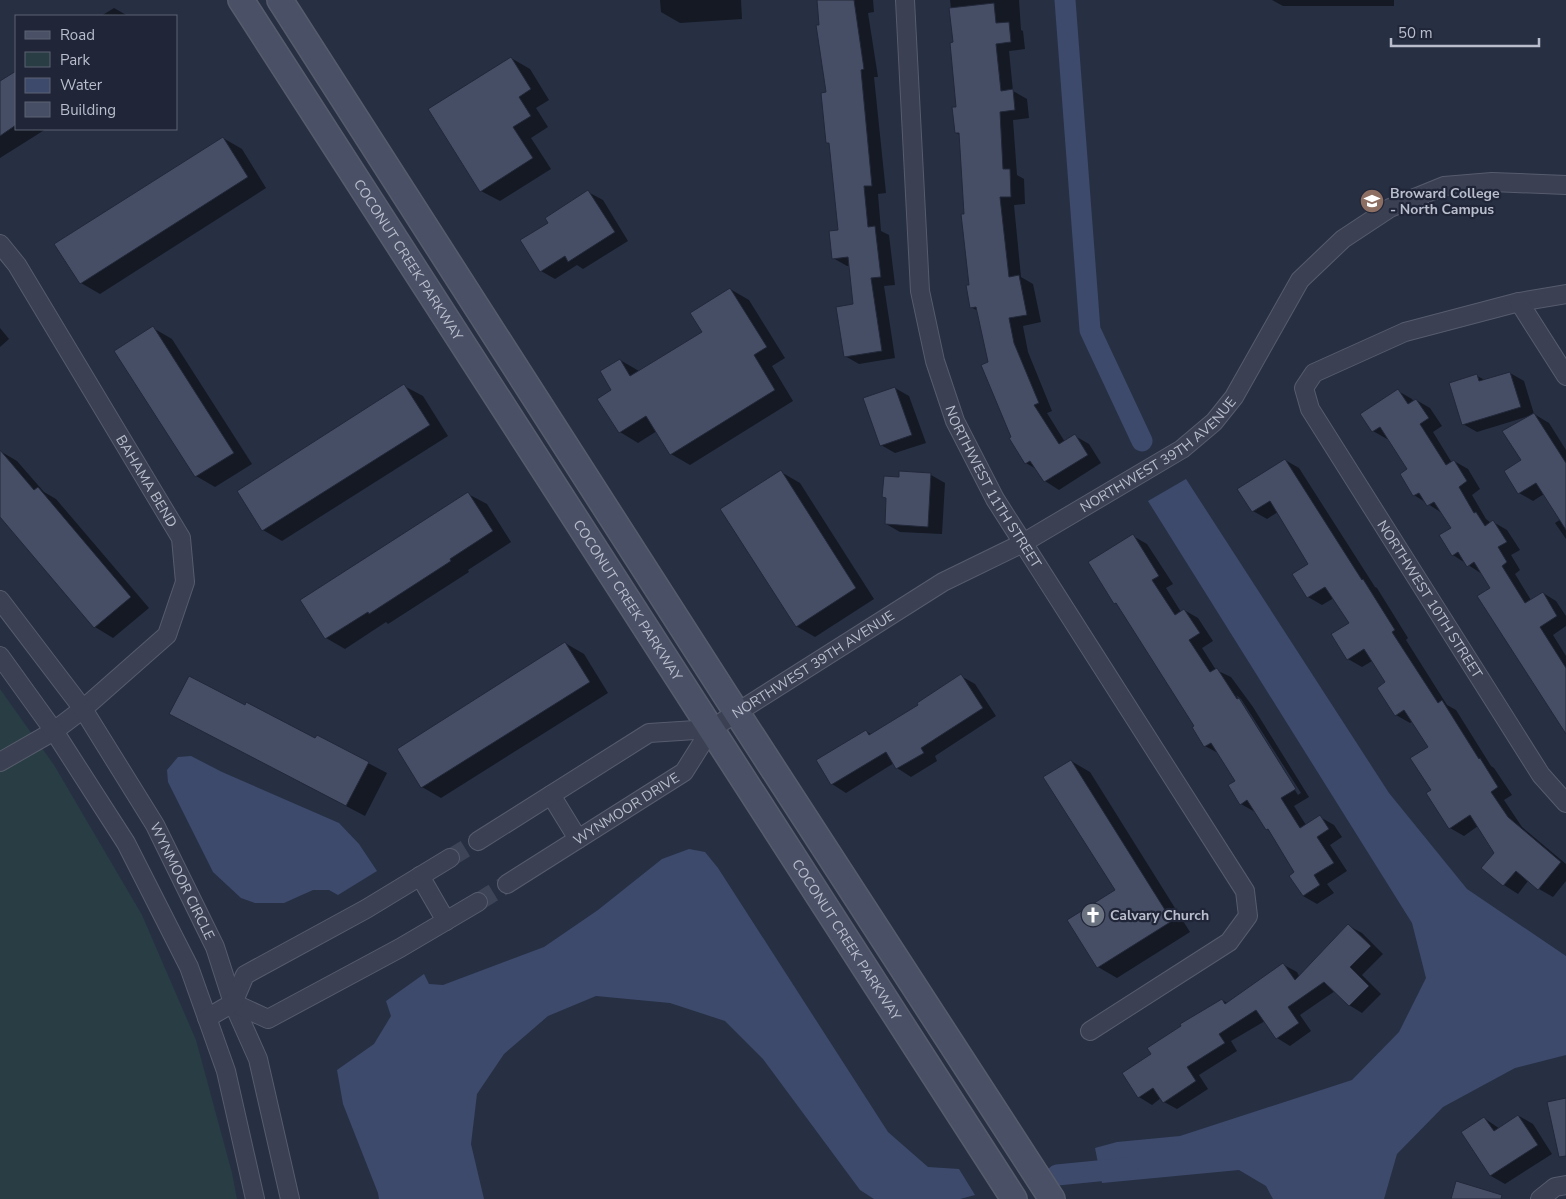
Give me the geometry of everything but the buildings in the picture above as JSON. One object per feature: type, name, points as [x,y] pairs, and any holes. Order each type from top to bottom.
[{"type":"main road","name":"COCONUT CREEK PARKWAY","points":[[241,0],[1014,1199]]},
{"type":"main road","points":[[280,0],[737,713],[1052,1199]]},
{"type":"main road","points":[[265,38],[299,61],[402,223],[436,244]]},
{"type":"street","name":"NORTHWEST 11TH STREET","points":[[905,0],[920,291],[935,360],[955,422],[995,499],[1245,891],[1248,916],[1229,942],[1090,1031]]},
{"type":"street","name":"NORTHWEST 39TH AVENUE","points":[[711,729],[943,582],[1023,542],[1182,448],[1214,422],[1234,398],[1300,280],[1343,239],[1390,208],[1444,186],[1492,182],[1566,185]]},
{"type":"street","name":"BAHAMA BEND","points":[[0,244],[17,265],[180,538],[185,582],[167,635],[84,709],[54,731],[0,762]]},
{"type":"street","points":[[1566,294],[1519,302],[1566,376]]},
{"type":"street","name":"NORTHWEST 10TH STREET","points":[[1519,302],[1405,332],[1314,373],[1304,388],[1310,409],[1541,776],[1566,803]]},
{"type":"street","name":"WYNMOOR CIRCLE","points":[[0,600],[84,709],[155,824],[215,947],[233,1003],[258,1059],[290,1199]]},
{"type":"street","points":[[0,656],[54,731],[126,843],[189,966],[226,1071],[255,1199]]},
{"type":"street","points":[[478,841],[649,733],[711,729]]},
{"type":"street","name":"WYNMOOR DRIVE","points":[[507,884],[684,772],[711,729]]},
{"type":"street","points":[[551,795],[578,839]]},
{"type":"street","points":[[207,1018],[233,1003],[245,974],[366,909],[450,858]]},
{"type":"street","points":[[420,876],[446,921]]},
{"type":"street","points":[[233,1003],[268,1019],[400,948],[478,902]]},
{"type":"street","points":[[1540,1199],[1555,1187],[1566,1185]]},
{"type":"green space","points":[[0,689],[54,765],[142,915],[196,1040],[232,1173],[237,1199],[0,1199]]},
{"type":"water","points":[[1186,479],[1389,793],[1467,889],[1566,956],[1566,1055],[1515,1068],[1443,1107],[1397,1154],[1384,1199],[1273,1199],[1266,1186],[1239,1170],[1102,1183],[1095,1148],[1117,1142],[1180,1136],[1352,1080],[1399,1032],[1426,978],[1412,923],[1148,501]]},
{"type":"water","points":[[191,756],[222,772],[339,823],[359,844],[377,871],[338,895],[329,890],[313,890],[284,903],[255,903],[241,898],[213,872],[168,782],[167,770],[178,757]]},
{"type":"water","points":[[689,849],[705,852],[718,868],[888,1132],[928,1167],[959,1169],[975,1195],[960,1199],[874,1199],[860,1190],[763,1059],[725,1021],[670,1003],[596,996],[548,1016],[504,1054],[477,1094],[471,1144],[484,1199],[379,1199],[343,1104],[337,1070],[374,1044],[391,1016],[386,1001],[424,974],[429,984],[443,985],[544,947],[598,910],[662,859]]},
{"type":"waterway","points":[[1065,0],[1090,330],[1142,441]]},
{"type":"waterway","points":[[1057,1175],[1128,1168]]},
{"type":"tunnel","points":[[450,858],[478,841]]},
{"type":"tunnel","points":[[478,902],[507,884]]},
{"type":"place","name":"Broward College - North Campus","points":[[1372,201]]},
{"type":"place","name":"Calvary Church","points":[[1093,915]]}]
